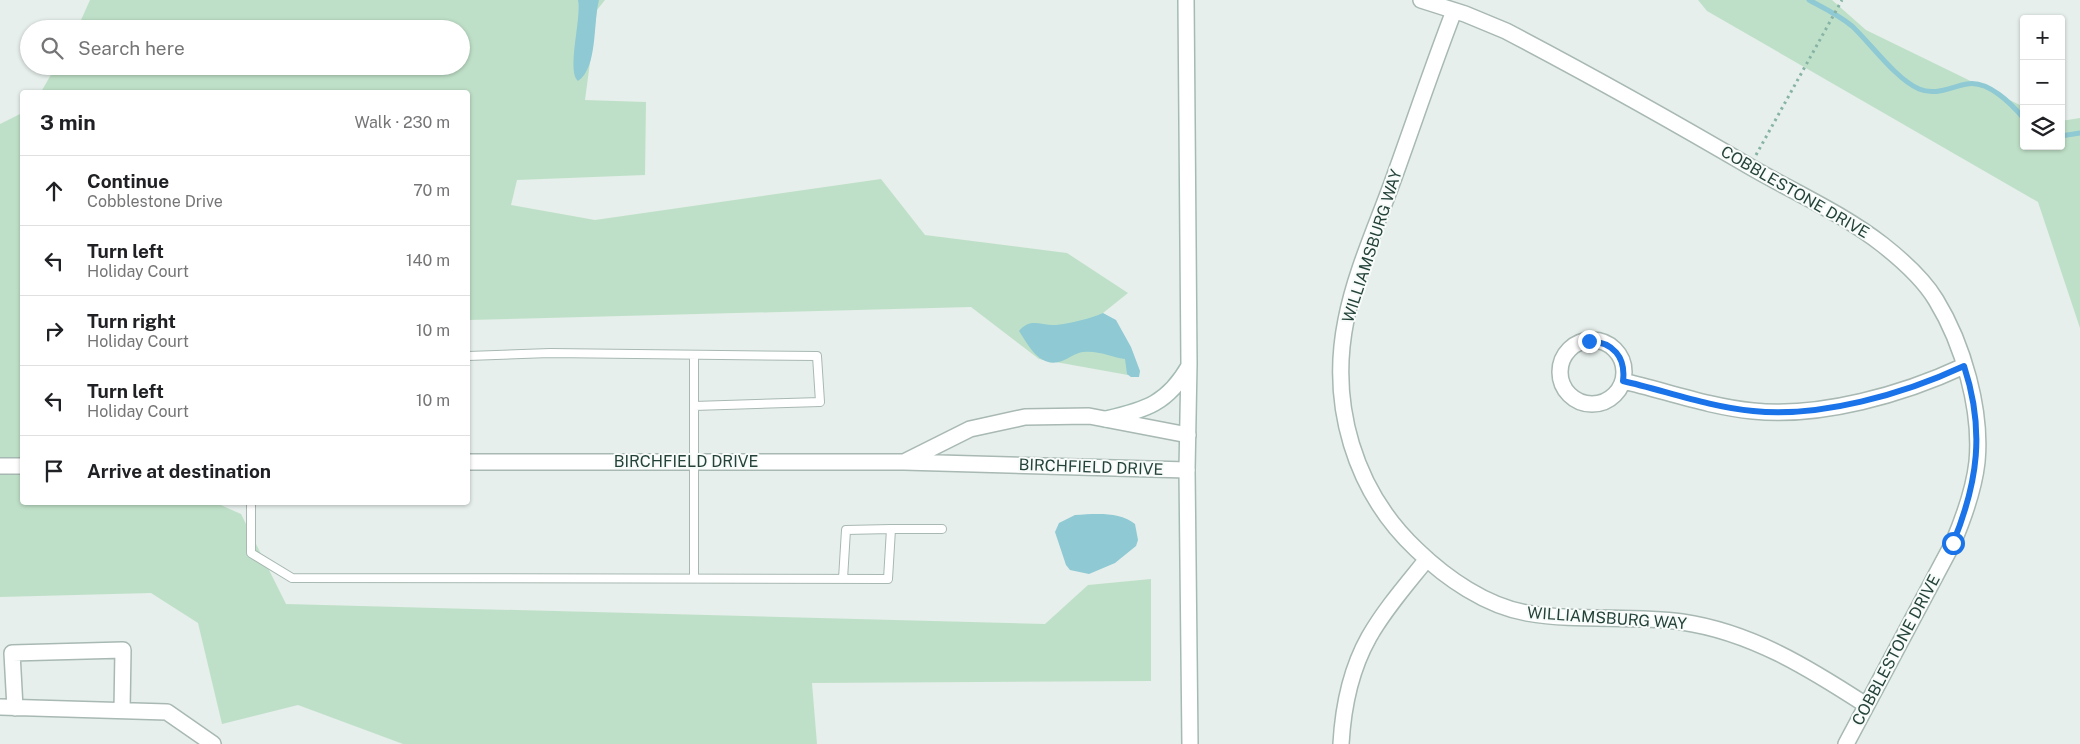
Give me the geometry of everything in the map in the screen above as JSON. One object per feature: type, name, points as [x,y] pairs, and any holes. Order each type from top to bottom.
[{"type":"street","points":[[1186,0],[1189,364],[1187,470],[1190,744]]},
{"type":"street","name":"COBBLESTONE DRIVE","points":[[1421,0],[1506,31],[1661,114],[1844,218],[1884,246],[1903,263],[1935,298],[1947,320],[1971,386],[1977,434],[1977,462],[1965,514],[1941,568],[1846,744]]},
{"type":"street","name":"WILLIAMSBURG WAY","points":[[1454,11],[1361,268],[1346,316],[1340,366],[1344,414],[1356,461],[1377,502],[1402,536],[1427,559],[1448,576],[1504,607],[1526,613],[1683,622],[1724,631],[1761,644],[1794,660],[1866,705]]},
{"type":"street","points":[[1600,341],[1613,348],[1622,361],[1623,381],[1618,391],[1606,401],[1590,404],[1580,402],[1571,396],[1560,378],[1564,357],[1570,349],[1579,343],[1600,341]]},
{"type":"street","points":[[1106,419],[1138,412],[1163,399],[1180,382],[1189,364]]},
{"type":"street","points":[[1623,381],[1712,404],[1753,411],[1798,412],[1842,406],[1931,382],[1964,366]]},
{"type":"street","name":"BIRCHFIELD DRIVE","points":[[904,462],[970,429],[1025,417],[1089,416],[1188,435]]},
{"type":"street","name":"BIRCHFIELD DRIVE","points":[[470,462],[904,462],[1187,470]]},
{"type":"street","points":[[0,466],[20,466]]},
{"type":"street","points":[[1341,744],[1343,716],[1353,675],[1368,639],[1397,596],[1427,559]]},
{"type":"street","points":[[122,710],[123,650],[12,653],[8,707],[167,712],[213,744]]},
{"type":"lane","points":[[470,356],[550,353],[817,356],[820,402],[694,406]]},
{"type":"lane","points":[[694,355],[694,578]]},
{"type":"lane","points":[[251,505],[251,554],[292,578],[888,579],[891,529]]},
{"type":"lane","points":[[843,580],[846,530],[942,529]]},
{"type":"path","points":[[1749,165],[1842,0]]},
{"type":"green space","points":[[90,0],[605,0],[597,10],[585,100],[646,102],[645,175],[517,180],[511,205],[595,220],[881,179],[925,235],[1067,253],[1128,293],[1103,313],[1139,377],[1039,359],[971,307],[470,320],[470,90],[42,90],[51,75],[470,75],[470,20],[81,20]]},
{"type":"green space","points":[[1698,0],[1832,0],[1866,30],[2020,105],[2020,150],[2065,150],[2065,120],[2080,118],[2080,328],[2038,202],[1707,11]]},
{"type":"green space","points":[[20,114],[20,505],[221,505],[241,514],[286,604],[1045,624],[1088,585],[1151,579],[1151,681],[812,683],[817,744],[403,744],[298,705],[222,724],[198,623],[151,593],[0,597],[0,124]]},
{"type":"water","points":[[578,0],[599,0],[592,55],[589,66],[578,81],[575,75],[574,56],[579,8]]},
{"type":"water","points":[[1103,313],[1116,320],[1131,347],[1140,371],[1139,377],[1131,377],[1127,374],[1125,359],[1099,353],[1077,353],[1062,361],[1047,362],[1036,355],[1019,331],[1032,323],[1056,325]]},
{"type":"water","points":[[1106,514],[1129,520],[1135,524],[1138,540],[1136,546],[1115,563],[1089,574],[1070,570],[1066,565],[1055,532],[1059,523],[1075,515]]},
{"type":"waterway","points":[[1809,0],[1837,15],[1852,26],[1901,77],[1919,89],[1931,92],[1967,84],[1983,86],[1999,94],[2020,115]]},
{"type":"waterway","points":[[2065,135],[2080,133]]},
{"type":"route","points":[[1589,341],[1600,341],[1609,345],[1617,352],[1622,361],[1623,381],[1712,404],[1753,411],[1798,412],[1842,406],[1931,382],[1964,366],[1971,386],[1975,410],[1977,462],[1965,514],[1953,543]]}]
